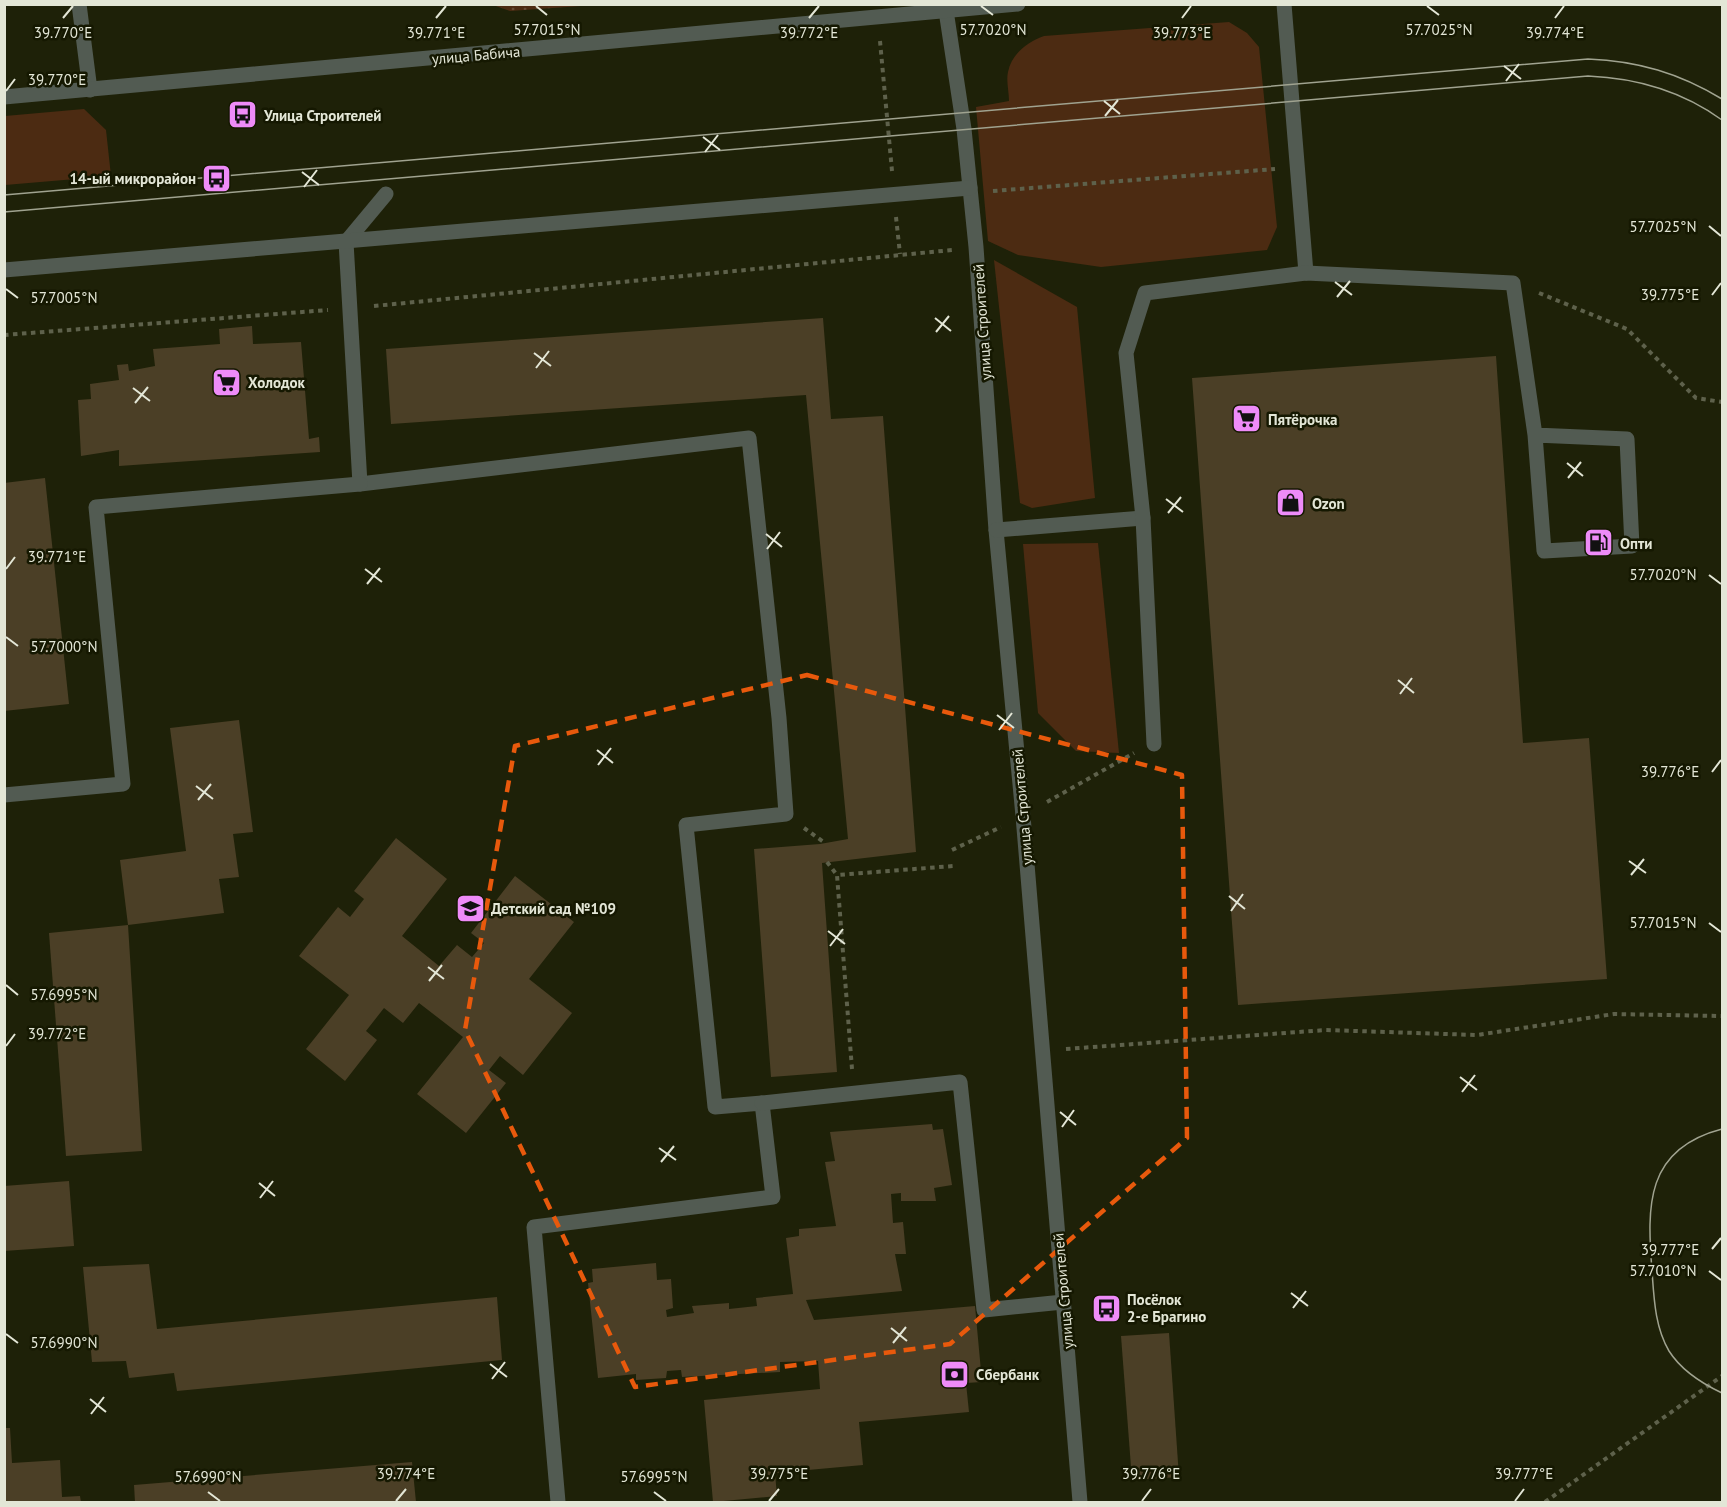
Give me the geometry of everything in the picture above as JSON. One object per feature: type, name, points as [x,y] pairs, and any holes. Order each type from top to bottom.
[{"type":"street","points":[[79,4],[90,90]]},
{"type":"street","name":"улица Бабича","points":[[4,97],[878,18],[946,8],[1018,4]]},
{"type":"street","points":[[1284,4],[1306,273]]},
{"type":"street","name":"улица Строителей","points":[[946,8],[976,247],[996,530],[1023,816],[1080,1503]]},
{"type":"street","points":[[4,270],[894,194],[970,191]]},
{"type":"street","points":[[360,484],[346,242],[386,194]]},
{"type":"street","points":[[1154,744],[1143,518],[1126,353],[1145,293],[1306,273],[1513,283],[1535,435],[1544,551],[1632,546],[1627,439],[1535,435]]},
{"type":"street","points":[[4,795],[123,784],[96,507],[360,484],[749,438],[779,718],[786,814],[686,825],[714,1107],[960,1082],[984,1310],[1063,1302]]},
{"type":"street","points":[[996,530],[1143,518]]},
{"type":"street","points":[[558,1503],[534,1227],[773,1197],[762,1102]]},
{"type":"path","points":[[878,18],[900,255]]},
{"type":"path","points":[[970,191],[1297,167]]},
{"type":"path","points":[[4,335],[350,308],[976,247]]},
{"type":"path","points":[[1513,283],[1627,329],[1696,398],[1722,402]]},
{"type":"path","points":[[952,850],[1023,816],[1118,760],[1154,744]]},
{"type":"path","points":[[827,862],[837,875],[854,1092]]},
{"type":"path","points":[[837,875],[953,866]]},
{"type":"path","points":[[1043,1050],[1326,1030],[1477,1035],[1614,1014],[1722,1016]]},
{"type":"path","points":[[1545,1503],[1722,1376]]},
{"type":"highlighted area","points":[[807,675],[1182,775],[1187,1138],[950,1344],[635,1387],[465,1030],[515,746]]},
{"type":"shaded area","points":[[493,5],[595,5],[510,11]]},
{"type":"shaded area","points":[[1229,22],[1247,33],[1259,47],[1277,227],[1267,250],[1101,267],[1018,255],[988,241],[976,107],[1009,101],[1008,72],[1013,59],[1022,49],[1032,41],[1044,36]]},
{"type":"shaded area","points":[[84,109],[106,130],[111,176],[5,185],[5,116]]},
{"type":"shaded area","points":[[994,260],[1077,307],[1095,498],[1032,508],[1020,503]]},
{"type":"shaded area","points":[[1098,543],[1119,753],[1076,751],[1038,713],[1023,544]]},
{"type":"building","points":[[823,318],[831,419],[883,416],[916,852],[822,863],[837,1072],[771,1077],[754,849],[820,844],[848,839],[806,395],[391,424],[386,349]]},
{"type":"building","points":[[252,326],[253,344],[301,342],[309,439],[319,437],[320,452],[119,466],[119,450],[81,456],[78,400],[91,399],[90,384],[119,380],[117,365],[128,364],[129,371],[155,366],[153,349],[220,344],[219,329]]},
{"type":"building","points":[[1496,356],[1523,743],[1589,738],[1607,979],[1238,1005],[1192,378]]},
{"type":"building","points":[[45,478],[69,704],[4,711],[4,483]]},
{"type":"building","points":[[239,720],[253,832],[233,834],[239,877],[219,879],[224,913],[128,925],[120,860],[186,851],[170,728]]},
{"type":"building","points":[[396,838],[447,879],[402,936],[439,966],[457,945],[472,957],[484,943],[471,933],[515,876],[574,922],[529,979],[572,1013],[523,1075],[500,1056],[489,1070],[506,1083],[466,1133],[417,1094],[463,1037],[419,1003],[403,1023],[384,1008],[366,1031],[377,1040],[345,1081],[306,1049],[349,995],[299,956],[338,907],[350,917],[364,899],[354,891]]},
{"type":"building","points":[[128,925],[142,1151],[66,1156],[49,933]]},
{"type":"building","points":[[932,1124],[933,1130],[943,1129],[952,1185],[934,1188],[936,1201],[901,1201],[901,1193],[891,1194],[893,1223],[903,1222],[906,1254],[895,1254],[902,1291],[806,1300],[814,1320],[975,1306],[982,1382],[966,1383],[969,1412],[859,1422],[863,1465],[775,1473],[777,1496],[713,1502],[704,1400],[820,1389],[818,1361],[780,1362],[780,1372],[682,1377],[681,1370],[667,1371],[666,1378],[636,1380],[636,1374],[598,1378],[588,1283],[593,1282],[592,1269],[656,1263],[657,1280],[671,1279],[673,1308],[666,1310],[667,1317],[694,1313],[692,1306],[729,1303],[729,1309],[757,1306],[756,1298],[793,1294],[786,1238],[799,1236],[799,1229],[836,1226],[825,1162],[835,1161],[830,1132]]},
{"type":"building","points":[[69,1181],[74,1246],[4,1251],[4,1186]]},
{"type":"building","points":[[149,1264],[157,1329],[497,1297],[502,1360],[177,1391],[174,1373],[129,1378],[126,1361],[92,1362],[83,1267]]},
{"type":"building","points":[[1169,1333],[1179,1477],[1132,1480],[1121,1336]]},
{"type":"building","points":[[4,1428],[10,1428],[12,1463],[60,1460],[62,1497],[80,1496],[81,1502],[4,1502]]},
{"type":"building","points":[[412,1462],[416,1502],[135,1502],[134,1485]]},
{"type":"tram line","points":[[4,195],[1588,59],[1624,62],[1658,70],[1690,82],[1722,99]]},
{"type":"tram line","points":[[4,212],[1588,76],[1624,80],[1658,88],[1691,101],[1722,120]]},
{"type":"tram line","points":[[1722,1129],[1697,1138],[1678,1150],[1665,1166],[1656,1183],[1650,1224],[1655,1302],[1664,1342],[1674,1358],[1686,1370],[1722,1393]]},
{"type":"place","name":"Улица Строителей","points":[[243,115]]},
{"type":"place","name":"14-ый микрорайон","points":[[217,178]]},
{"type":"place","name":"Холодок","points":[[227,382]]},
{"type":"place","name":"Пятёрочка","points":[[1247,419]]},
{"type":"place","name":"Ozon","points":[[1291,503]]},
{"type":"place","name":"Опти","points":[[1599,543]]},
{"type":"place","name":"Детский сад №109","points":[[470,908]]},
{"type":"place","name":"Посёлок 2-е Брагино","points":[[1106,1308]]},
{"type":"place","name":"Сбербанк","points":[[955,1374]]}]
